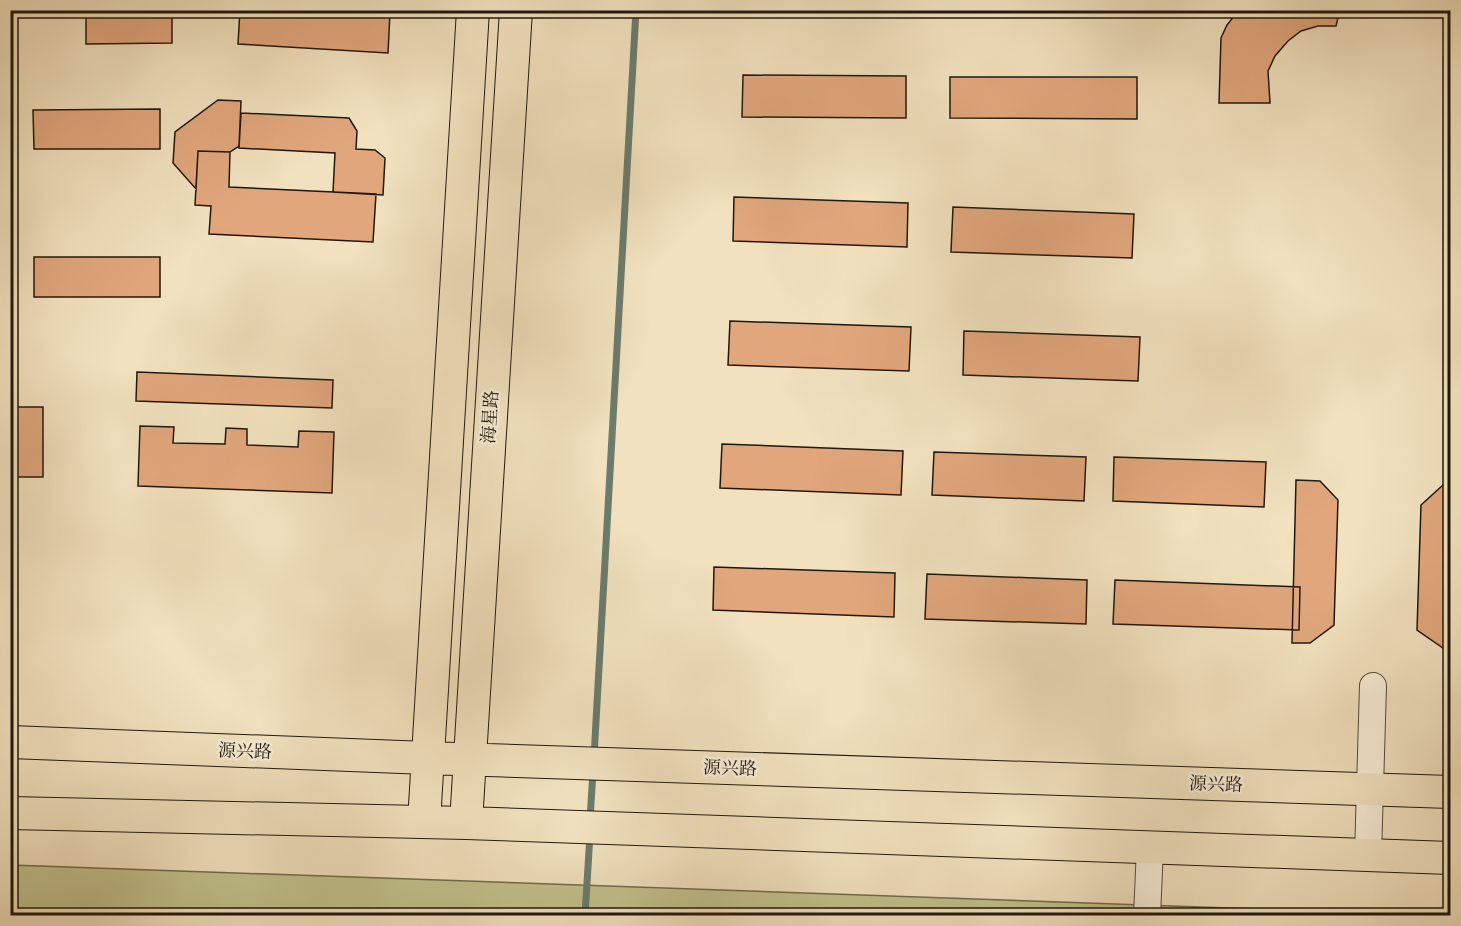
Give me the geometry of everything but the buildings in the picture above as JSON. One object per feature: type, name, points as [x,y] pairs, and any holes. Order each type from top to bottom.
[{"type":"main road","points":[[424,822],[473,10]]},
{"type":"main road","name":"海星路","points":[[466,823],[516,10]]},
{"type":"main road","name":"源兴路","points":[[10,742],[469,760],[1450,792]]},
{"type":"main road","points":[[10,813],[466,823],[1450,858]]},
{"type":"lane","points":[[1368,855],[1373,686]]},
{"type":"lane","points":[[1147,915],[1150,848]]},
{"type":"green space","points":[[11,865],[1428,915],[11,916]]},
{"type":"waterway","points":[[594,757],[636,10]]},
{"type":"waterway","points":[[590,820],[593,771]]},
{"type":"waterway","points":[[585,916],[590,834]]}]
